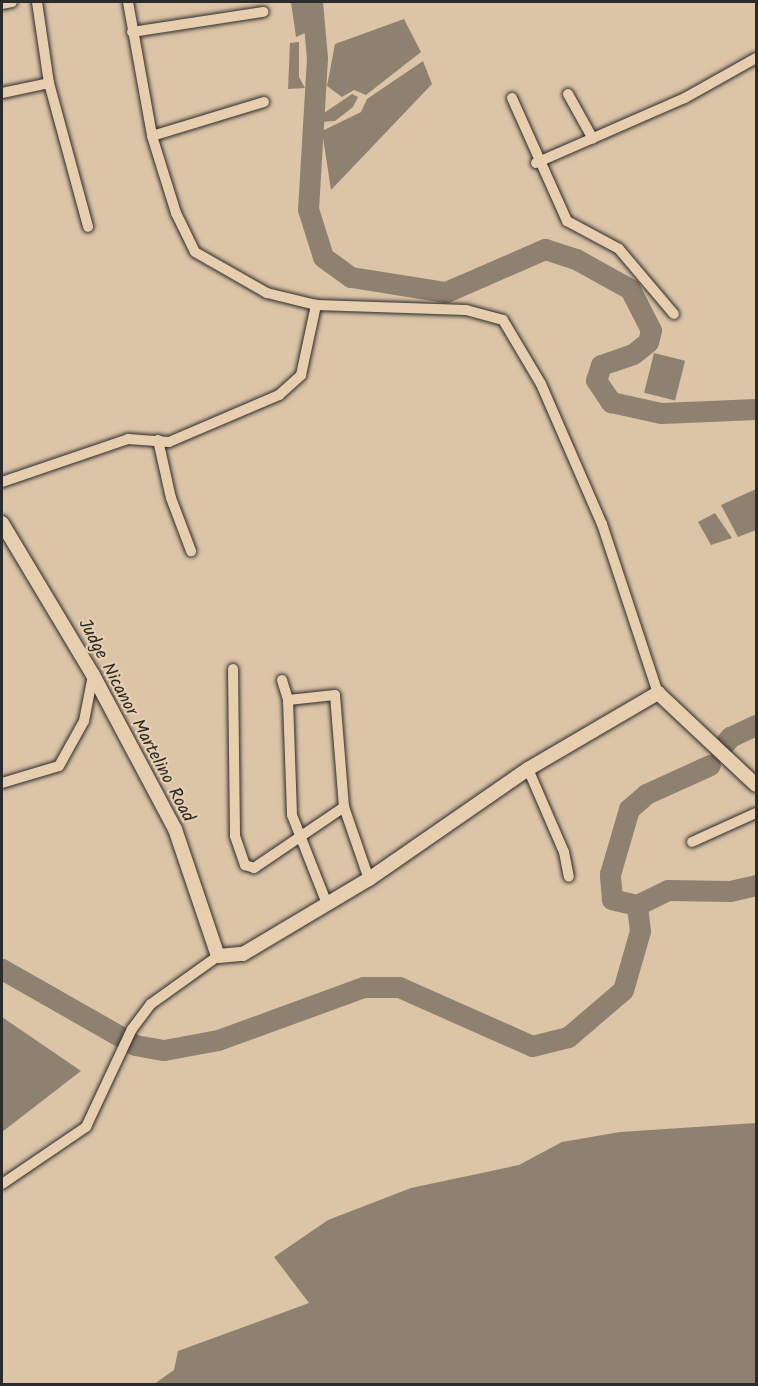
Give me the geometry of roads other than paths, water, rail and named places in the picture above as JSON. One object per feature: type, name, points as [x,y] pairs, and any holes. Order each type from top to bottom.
[{"type":"street","points":[[2,4],[12,2]]},
{"type":"street","points":[[37,2],[49,84],[88,226]]},
{"type":"street","points":[[128,2],[152,136],[176,213],[195,252],[267,293],[316,305],[466,310],[503,320],[541,384],[602,524],[658,693],[756,785]]},
{"type":"street","points":[[132,32],[264,12]]},
{"type":"street","points":[[537,163],[593,139],[756,58]]},
{"type":"street","points":[[2,93],[49,84]]},
{"type":"street","points":[[568,94],[593,139]]},
{"type":"street","points":[[512,98],[537,163],[567,221],[619,249],[674,314]]},
{"type":"street","points":[[152,136],[264,102]]},
{"type":"street","points":[[2,482],[128,439],[169,442],[239,416],[292,387],[306,361],[316,305]]},
{"type":"street","points":[[158,440],[171,498],[191,551]]},
{"type":"street","name":"Judge Nicanor Martelino Road","points":[[2,524],[93,675],[175,829],[214,951]]},
{"type":"street","points":[[233,669],[235,836],[241,858],[254,868],[344,807]]},
{"type":"street","points":[[2,783],[59,766],[84,721],[93,675]]},
{"type":"street","points":[[282,680],[288,700],[292,815],[298,838],[327,904]]},
{"type":"street","points":[[2,1184],[86,1127],[132,1029],[151,1004],[214,951],[243,954],[369,879],[528,769],[658,693]]},
{"type":"street","points":[[288,700],[335,695],[344,807],[369,879]]},
{"type":"street","points":[[528,769],[564,852],[569,877]]},
{"type":"street","points":[[692,842],[756,813]]},
{"type":"waterway","points":[[312,2],[317,58],[308,209],[323,257],[351,277],[446,292],[545,249],[576,259],[630,289],[651,330],[648,342],[633,354],[601,365],[596,380],[611,402],[661,413],[756,409]]},
{"type":"waterway","points":[[720,749],[730,737],[756,725]]},
{"type":"waterway","points":[[637,905],[612,899],[610,874],[629,809],[646,794],[710,765]]},
{"type":"waterway","points":[[2,969],[135,1045],[164,1050],[218,1040],[364,987],[399,987],[532,1046],[568,1037],[623,990],[640,931],[637,905],[668,890],[730,891],[756,885]]}]
